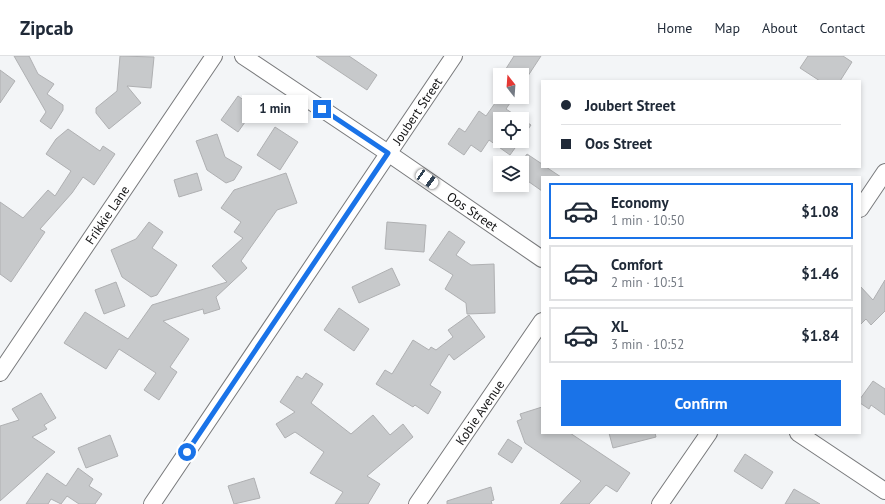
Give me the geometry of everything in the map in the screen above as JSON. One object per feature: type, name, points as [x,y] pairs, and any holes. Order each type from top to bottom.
[{"type":"street","name":"Frikkie Lane","points":[[0,373],[214,56]]},
{"type":"street","name":"Oos Street","points":[[243,56],[541,258]]},
{"type":"street","name":"Joubert Street","points":[[152,504],[454,56]]},
{"type":"street","points":[[861,208],[885,172]]},
{"type":"street","name":"Kobie Avenue","points":[[417,504],[541,322]]},
{"type":"street","points":[[660,504],[708,434]]},
{"type":"street","points":[[800,434],[885,491]]},
{"type":"building","points":[[14,56],[29,56],[38,74],[54,84],[47,94],[63,105],[63,110],[51,129],[40,121],[46,112]]},
{"type":"building","points":[[120,56],[154,57],[151,88],[127,86],[141,103],[109,129],[96,113],[96,108],[117,91]]},
{"type":"building","points":[[316,56],[349,56],[377,75],[367,90]]},
{"type":"building","points":[[514,56],[541,56],[529,74],[529,68],[506,68]]},
{"type":"building","points":[[808,56],[843,56],[852,62],[841,80],[818,80],[800,68]]},
{"type":"building","points":[[0,70],[15,81],[0,103]]},
{"type":"building","points":[[238,96],[255,108],[238,132],[221,120]]},
{"type":"building","points":[[494,104],[509,104],[506,109],[510,112],[493,112],[493,143],[489,140],[481,152],[471,145],[464,155],[448,144],[459,128],[465,132],[479,111],[486,116]]},
{"type":"building","points":[[275,127],[298,142],[280,170],[257,155]]},
{"type":"building","points":[[68,129],[100,151],[103,146],[115,154],[94,185],[83,177],[72,193],[40,229],[45,232],[11,282],[0,274],[0,202],[23,218],[48,190],[55,196],[71,171],[46,154],[56,139]]},
{"type":"building","points":[[217,134],[225,157],[242,167],[234,180],[226,183],[207,170],[196,141]]},
{"type":"building","points":[[500,148],[515,148],[510,155]]},
{"type":"building","points":[[527,154],[541,163],[541,168],[548,168],[560,176],[541,176],[541,190],[529,182],[529,156],[526,156]]},
{"type":"building","points":[[197,173],[202,190],[179,197],[174,180]]},
{"type":"building","points":[[286,173],[297,203],[277,210],[241,261],[247,268],[216,297],[220,309],[204,314],[203,309],[163,321],[189,339],[170,367],[177,372],[159,400],[144,390],[156,373],[119,349],[106,369],[64,343],[85,312],[128,339],[152,305],[227,282],[212,266],[243,238],[234,232],[241,222],[221,208],[234,190]]},
{"type":"building","points":[[149,222],[163,232],[152,248],[177,265],[157,295],[151,297],[122,277],[111,250],[136,239]]},
{"type":"building","points":[[387,222],[426,225],[424,252],[385,249]]},
{"type":"building","points":[[449,231],[465,242],[456,255],[471,265],[494,264],[495,313],[467,314],[466,303],[445,289],[453,275],[429,260]]},
{"type":"building","points":[[392,268],[400,285],[359,303],[352,287]]},
{"type":"building","points":[[885,280],[885,311],[871,325],[866,319],[861,324],[861,287],[873,300]]},
{"type":"building","points":[[116,282],[125,306],[104,314],[95,290]]},
{"type":"building","points":[[339,308],[369,329],[354,351],[324,330]]},
{"type":"building","points":[[469,315],[485,337],[454,360],[449,354],[430,385],[441,392],[428,414],[415,405],[413,407],[376,384],[385,370],[392,374],[413,340],[429,350],[431,347],[436,350],[453,337],[448,330]]},
{"type":"building","points":[[306,373],[323,384],[311,403],[351,434],[373,415],[390,435],[403,424],[413,437],[367,476],[380,484],[368,504],[335,504],[343,492],[310,473],[324,452],[295,432],[285,438],[276,424],[295,412],[280,402],[297,376],[302,379]]},
{"type":"building","points":[[873,381],[885,389],[885,415],[871,405],[869,409],[861,404],[861,398]]},
{"type":"building","points":[[41,393],[56,418],[44,425],[47,429],[32,437],[55,452],[0,501],[0,426],[19,420],[12,409]]},
{"type":"building","points":[[541,407],[541,434],[572,434],[630,473],[617,492],[606,485],[589,504],[560,504],[581,481],[525,443],[517,421],[522,419],[520,414]]},
{"type":"building","points":[[609,434],[655,434],[656,437],[613,448]]},
{"type":"building","points":[[110,435],[118,456],[86,468],[78,448]]},
{"type":"building","points":[[508,439],[522,448],[512,463],[498,454]]},
{"type":"building","points":[[745,454],[773,472],[762,489],[734,471]]},
{"type":"building","points":[[78,468],[93,479],[89,486],[102,494],[95,504],[79,504],[67,496],[61,504],[51,499],[48,504],[26,504],[47,473],[66,486]]},
{"type":"building","points":[[254,478],[260,498],[234,504],[228,486]]},
{"type":"building","points":[[491,487],[494,500],[491,501],[492,504],[447,504],[447,501]]},
{"type":"building","points":[[794,489],[820,504],[785,504]]},
{"type":"route","points":[[187,452],[388,153],[322,109]]}]
